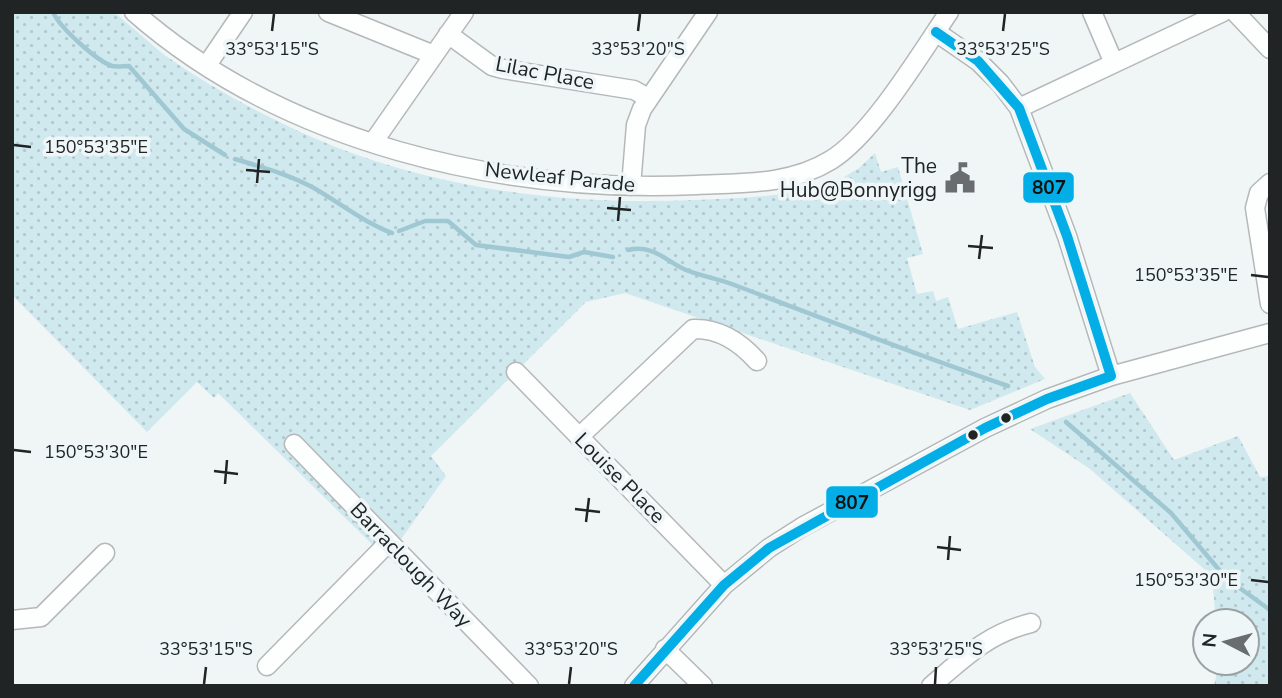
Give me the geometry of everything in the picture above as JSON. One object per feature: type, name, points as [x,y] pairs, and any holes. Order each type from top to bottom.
[{"type":"street","name":"Newleaf Parade","points":[[134,12],[184,52],[232,82],[337,132],[373,141],[406,155],[492,172],[585,184],[631,186],[792,178],[820,166],[842,152],[866,127],[949,12]]},
{"type":"street","points":[[207,65],[243,12]]},
{"type":"street","points":[[328,12],[434,55]]},
{"type":"street","points":[[373,141],[464,12]]},
{"type":"street","points":[[631,186],[636,125],[648,98],[708,12]]},
{"type":"street","points":[[1092,12],[1113,61]]},
{"type":"street","points":[[1019,108],[1113,61],[1223,12]]},
{"type":"street","points":[[1235,12],[1270,49]]},
{"type":"street","points":[[936,32],[978,61],[1000,83],[1019,108],[1068,241],[1111,376]]},
{"type":"street","name":"Lilac Place","points":[[449,34],[492,66],[634,90],[648,98]]},
{"type":"street","points":[[1270,183],[1259,193],[1255,208],[1270,304]]},
{"type":"street","points":[[579,437],[693,329],[701,329],[739,342],[757,361]]},
{"type":"street","points":[[634,686],[724,585],[769,548],[791,534],[985,428],[1047,399],[1111,376],[1270,333]]},
{"type":"street","name":"Louise Place","points":[[516,372],[724,585]]},
{"type":"street","name":"Barraclough Way","points":[[294,444],[523,684]]},
{"type":"street","points":[[267,666],[389,542]]},
{"type":"street","points":[[12,620],[41,617],[104,553]]},
{"type":"street","points":[[931,686],[984,642],[1003,630],[1031,623]]},
{"type":"street","points":[[665,649],[703,686]]},
{"type":"shaded area","points":[[12,12],[113,12],[181,66],[228,95],[294,129],[391,166],[491,189],[593,200],[696,200],[759,196],[821,184],[824,189],[859,168],[875,153],[881,172],[898,167],[923,254],[907,258],[917,294],[933,291],[936,301],[948,297],[958,329],[1017,312],[1035,367],[1045,379],[970,410],[625,293],[586,302],[431,456],[446,476],[387,559],[218,393],[214,398],[197,382],[147,432],[12,295]]},
{"type":"shaded area","points":[[1130,393],[1174,460],[1238,436],[1260,477],[1270,476],[1270,686],[1214,686],[1216,677],[1261,677],[1261,607],[1215,607],[1212,576],[1090,469],[1030,429]]},
{"type":"waterway","points":[[53,12],[88,51],[112,66],[129,66],[184,129],[225,155]]},
{"type":"waterway","points":[[235,159],[303,182],[392,233]]},
{"type":"waterway","points":[[399,231],[425,221],[448,221],[476,245],[569,257],[584,252],[613,257]]},
{"type":"waterway","points":[[628,250],[652,251],[686,270],[1008,386]]},
{"type":"waterway","points":[[1066,422],[1171,513],[1226,578],[1270,610]]},
{"type":"transit line","name":"807","points":[[936,32],[978,61],[1019,108],[1067,236],[1111,376]]},
{"type":"transit line","name":"807","points":[[634,686],[724,585],[769,548],[985,428],[1047,399],[1111,376]]},
{"type":"place","name":"The Hub@Bonnyrigg","points":[[960,178]]}]
